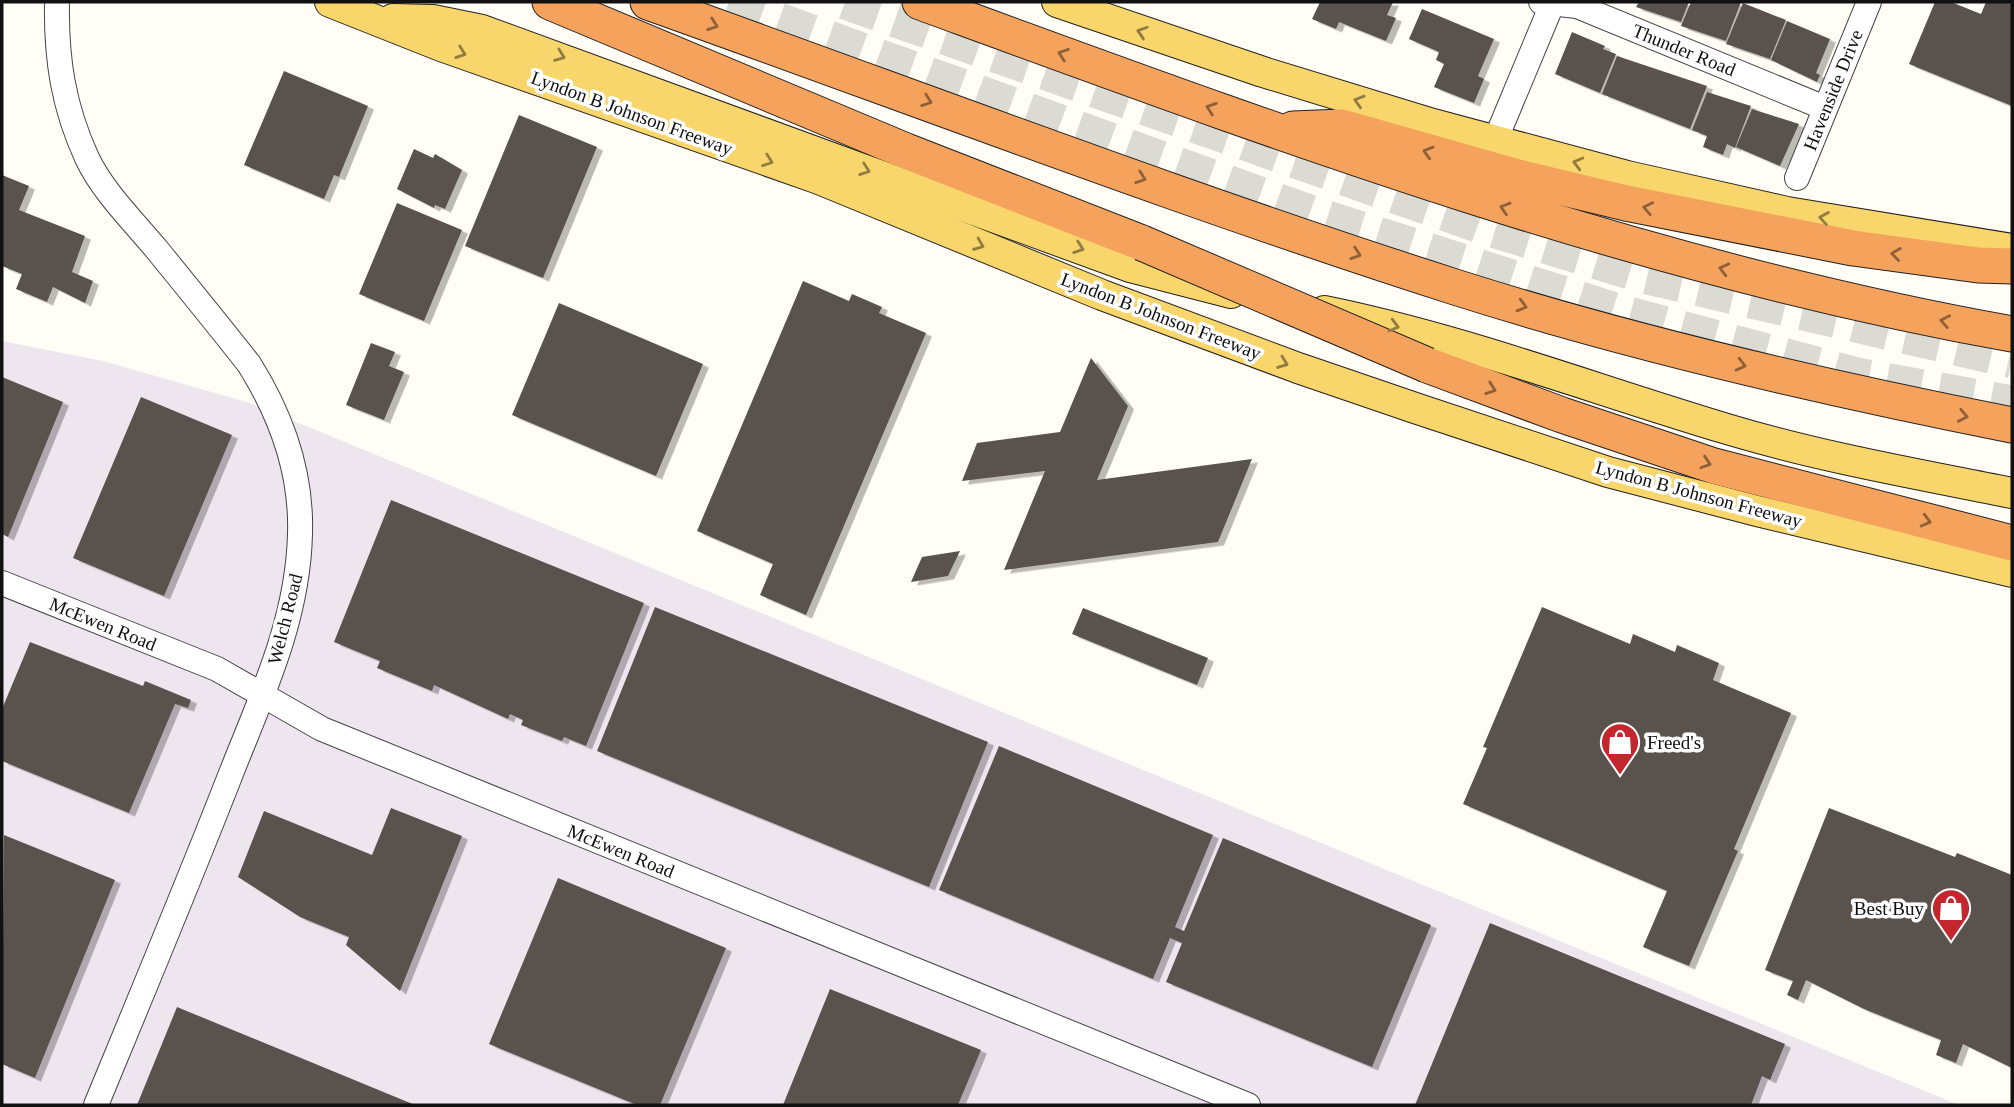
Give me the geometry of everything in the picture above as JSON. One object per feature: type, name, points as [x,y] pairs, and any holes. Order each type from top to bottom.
[{"type":"highway","points":[[550,2],[906,151],[1142,243],[1427,365],[1562,415],[1714,466],[2012,543]]},
{"type":"highway","points":[[648,2],[1296,233],[1456,287],[1613,333],[1840,390],[2012,425]]},
{"type":"highway","points":[[920,2],[1426,184],[1627,244],[1859,304],[2012,334]]},
{"type":"highway","points":[[1272,129],[1342,127],[1518,177],[1745,228],[1928,258],[2012,266]]},
{"type":"main road","name":"Lyndon B Johnson Freeway","points":[[330,2],[441,46],[818,179],[1102,295],[1402,404],[1608,472],[2012,572]]},
{"type":"main road","points":[[1057,2],[1263,72],[1495,141],[1627,176],[1787,212],[2012,249]]},
{"type":"main road","points":[[375,19],[433,20],[506,37],[1130,267],[1210,288],[1385,323],[1728,429],[1816,453],[2012,492]]},
{"type":"street","name":"Welch Road","points":[[57,2],[56,53],[60,78],[88,161],[124,211],[249,364],[277,414],[291,456],[300,531],[298,578],[290,615],[263,693],[96,1105]]},
{"type":"street","points":[[1495,141],[1549,2]]},
{"type":"street","name":"Thunder Road","points":[[1549,2],[1577,6],[1825,108]]},
{"type":"street","name":"Havenside Drive","points":[[1797,178],[1869,2]]},
{"type":"street","name":"McEwen Road","points":[[2,583],[217,669],[322,729],[1248,1105]]},
{"type":"shaded area","points":[[2,341],[103,361],[250,403],[1959,1105],[2,1105]]},
{"type":"building","points":[[1320,2],[1393,2],[1387,15],[1396,18],[1386,41],[1339,22],[1336,29],[1312,19]]},
{"type":"building","points":[[1639,2],[1689,2],[1681,22],[1636,7]]},
{"type":"building","points":[[1691,2],[1741,2],[1726,41],[1681,26]]},
{"type":"building","points":[[1935,2],[1951,2],[1981,14],[1986,2],[2012,2],[2012,106],[1909,64]]},
{"type":"building","points":[[1743,3],[1786,20],[1770,59],[1726,44]]},
{"type":"building","points":[[1422,9],[1494,39],[1478,76],[1484,79],[1474,103],[1434,87],[1444,64],[1436,60],[1439,52],[1409,39]]},
{"type":"building","points":[[1787,21],[1830,39],[1816,73],[1820,75],[1817,82],[1771,60]]},
{"type":"building","points":[[1572,32],[1605,46],[1603,49],[1616,54],[1600,93],[1555,74]]},
{"type":"building","points":[[1617,56],[1707,86],[1690,129],[1602,94]]},
{"type":"building","points":[[284,71],[368,106],[339,177],[334,175],[324,199],[244,165]]},
{"type":"building","points":[[1707,92],[1751,106],[1735,148],[1727,144],[1723,155],[1703,147],[1707,136],[1692,130]]},
{"type":"building","points":[[1752,109],[1799,124],[1780,166],[1736,147]]},
{"type":"building","points":[[519,115],[597,147],[543,278],[465,246]]},
{"type":"building","points":[[414,149],[433,158],[435,154],[462,170],[445,209],[435,205],[434,208],[397,189]]},
{"type":"building","points":[[2,175],[29,186],[19,210],[85,236],[72,272],[93,281],[85,303],[53,287],[47,302],[16,289],[22,274],[2,266]]},
{"type":"building","points":[[397,203],[462,230],[424,321],[359,294]]},
{"type":"building","points":[[803,281],[849,301],[852,294],[882,307],[879,313],[926,333],[806,615],[760,595],[773,564],[697,531]]},
{"type":"building","points":[[559,303],[703,364],[656,476],[512,415]]},
{"type":"building","points":[[371,343],[395,352],[389,366],[404,372],[384,420],[346,405]]},
{"type":"building","points":[[1091,358],[1128,406],[1097,480],[1252,459],[1218,542],[1004,570],[1045,471],[962,481],[977,443],[1060,432]]},
{"type":"building","points":[[2,377],[63,402],[8,537],[2,534]]},
{"type":"building","points":[[141,397],[232,435],[164,596],[73,558]]},
{"type":"building","points":[[391,500],[644,603],[586,746],[564,737],[562,741],[521,725],[523,720],[510,714],[508,719],[434,685],[432,691],[377,668],[380,661],[334,642]]},
{"type":"building","points":[[960,551],[948,576],[911,582],[922,557]]},
{"type":"building","points":[[655,607],[988,742],[929,887],[597,751]]},
{"type":"building","name":"Freed's","points":[[1542,607],[1630,644],[1633,634],[1675,652],[1677,645],[1719,663],[1713,680],[1791,713],[1734,849],[1738,851],[1689,966],[1643,947],[1667,891],[1463,804],[1487,748],[1483,747]]},
{"type":"building","points":[[1083,608],[1208,658],[1197,685],[1072,634]]},
{"type":"building","points":[[30,642],[143,686],[145,681],[191,700],[188,708],[175,704],[129,813],[2,761],[2,709]]},
{"type":"building","points":[[999,746],[1213,835],[1175,927],[1184,931],[1223,838],[1431,925],[1372,1067],[1166,982],[1182,943],[1170,938],[1153,979],[939,890]]},
{"type":"building","points":[[391,808],[462,836],[400,991],[346,945],[349,937],[300,917],[238,877],[264,811],[372,855]]},
{"type":"building","points":[[1829,808],[1955,857],[1957,853],[2012,875],[2012,1068],[1963,1044],[1956,1063],[1936,1055],[1941,1040],[1864,1009],[1806,980],[1798,1000],[1787,995],[1793,981],[1765,970]]},
{"type":"building","points":[[4,835],[115,880],[35,1078],[2,1064]]},
{"type":"building","points":[[558,878],[726,948],[660,1105],[637,1105],[489,1044]]},
{"type":"building","points":[[1490,923],[1785,1044],[1770,1080],[1762,1076],[1751,1105],[1415,1105]]},
{"type":"building","points":[[830,989],[981,1050],[958,1105],[783,1105]]},
{"type":"building","points":[[177,1007],[415,1105],[137,1105]]},
{"type":"tunnel","points":[[729,2],[1315,214],[1621,312],[1857,375],[2012,403]]},
{"type":"tunnel","points":[[845,2],[1483,227],[1639,275],[2012,361]]},
{"type":"place","name":"Freed's","points":[[1620,776]]},
{"type":"place","name":"Best Buy","points":[[1951,942]]}]
